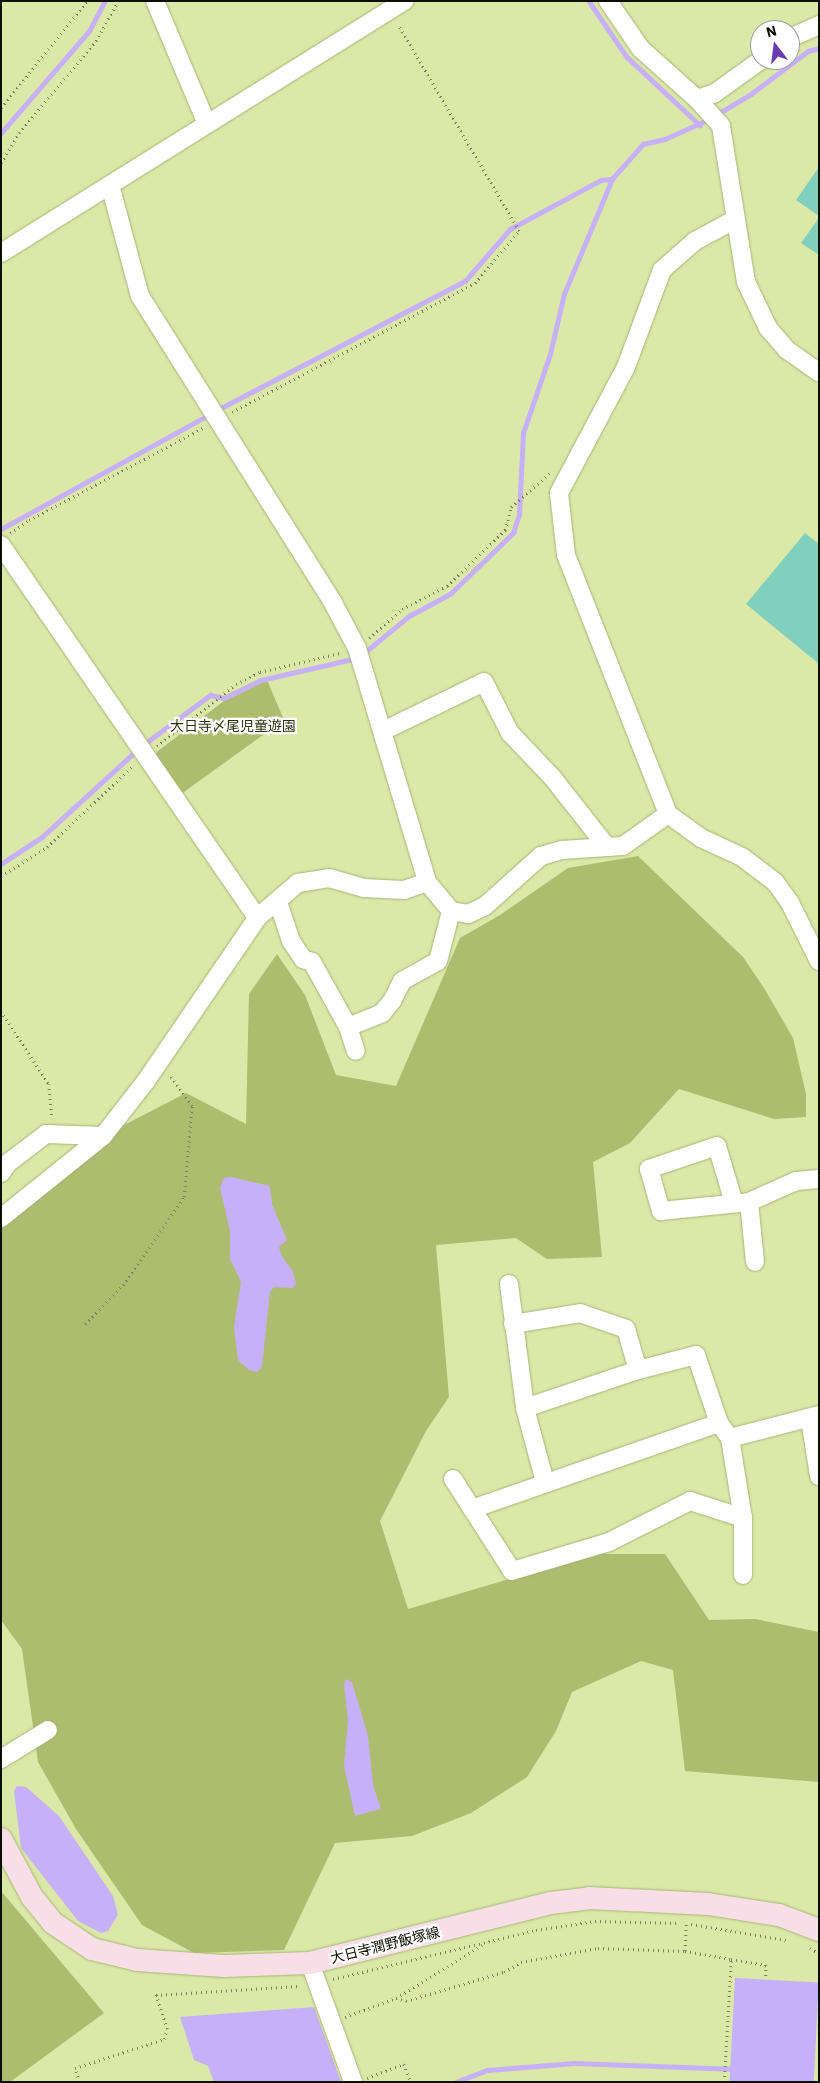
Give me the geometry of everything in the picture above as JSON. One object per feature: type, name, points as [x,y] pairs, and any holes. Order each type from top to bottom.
[{"type":"main road","name":"大日寺潤野飯塚線","points":[[1,1839],[32,1897],[53,1923],[92,1949],[156,1962],[224,1966],[310,1963],[552,1903],[589,1898],[708,1904],[779,1915],[811,1937]]},
{"type":"street","points":[[156,1],[206,122]]},
{"type":"street","points":[[1,253],[206,122],[405,1]]},
{"type":"street","points":[[608,1],[640,49],[697,99],[721,126],[734,220],[746,282],[768,328],[787,350],[819,372]]},
{"type":"street","points":[[800,34],[819,25]]},
{"type":"street","points":[[697,99],[715,94],[750,68]]},
{"type":"street","points":[[110,185],[140,296],[333,603],[357,648],[384,731],[427,882],[450,911],[468,914],[485,906],[541,856],[562,850],[623,846],[668,814]]},
{"type":"street","points":[[734,220],[695,241],[662,270],[626,367],[560,492],[566,555],[668,814],[701,838],[742,857],[775,882],[790,903],[819,960]]},
{"type":"street","points":[[5,540],[145,755],[257,918]]},
{"type":"street","points":[[384,731],[484,682],[510,733],[552,777],[607,847]]},
{"type":"street","points":[[1,1218],[104,1136],[159,1061],[257,918],[298,883],[329,878],[363,888],[404,890],[427,882]]},
{"type":"street","points":[[278,902],[292,940],[303,959],[312,962],[348,1027],[356,1050]]},
{"type":"street","points":[[348,1027],[382,1013],[392,1001],[402,981],[438,961],[450,911]]},
{"type":"street","points":[[1,1173],[8,1163],[46,1134],[104,1136]]},
{"type":"street","points":[[755,1262],[739,1203],[716,1146],[649,1169],[661,1211],[739,1203],[796,1181],[819,1179]]},
{"type":"street","points":[[509,1284],[525,1408],[545,1482]]},
{"type":"street","points":[[513,1324],[580,1313],[626,1329],[638,1370]]},
{"type":"street","points":[[525,1408],[638,1370],[696,1355],[719,1423],[730,1438],[743,1518],[743,1575]]},
{"type":"street","points":[[730,1438],[814,1417],[819,1476]]},
{"type":"street","points":[[472,1509],[719,1423]]},
{"type":"street","points":[[453,1479],[512,1571],[609,1542],[690,1501],[743,1518]]},
{"type":"street","points":[[1,1759],[48,1730]]},
{"type":"street","points":[[310,1963],[353,2082]]},
{"type":"path","points":[[1,108],[87,1]]},
{"type":"path","points":[[1,162],[18,133],[96,40],[118,1]]},
{"type":"path","points":[[5,540],[29,520],[475,283],[518,231],[389,11]]},
{"type":"path","points":[[1,876],[47,847],[145,755],[236,684],[260,672],[357,648],[402,609],[447,586],[505,530],[511,507],[556,468]]},
{"type":"path","points":[[1,1011],[49,1084],[54,1116],[46,1134]]},
{"type":"path","points":[[85,1324],[123,1286],[184,1196],[192,1106],[159,1061]]},
{"type":"path","points":[[79,2082],[75,2068],[164,2039],[167,2030],[156,1995],[317,1985],[536,1930],[595,1921],[686,1923],[732,1928],[794,1942]]},
{"type":"path","points":[[685,1951],[686,1923]]},
{"type":"path","points":[[811,1937],[819,1952]]},
{"type":"path","points":[[341,2018],[396,1998],[486,1942]]},
{"type":"path","points":[[396,1998],[406,2001],[504,1972],[521,1962],[598,1948],[685,1951],[731,1958],[766,1965],[766,1979]]},
{"type":"path","points":[[724,2082],[731,1958]]},
{"type":"path","points":[[365,2082],[364,2079],[404,2064],[411,2081]]},
{"type":"green space","name":"大日寺〆尾児童遊園","points":[[267,680],[284,720],[181,794],[155,757],[158,751],[224,701]]},
{"type":"green space","points":[[638,856],[743,957],[764,988],[793,1038],[806,1094],[806,1117],[774,1119],[679,1089],[630,1143],[593,1162],[602,1257],[547,1259],[516,1238],[436,1245],[449,1397],[426,1431],[380,1521],[408,1609],[593,1554],[665,1554],[709,1620],[755,1619],[819,1632],[819,1782],[685,1771],[673,1670],[641,1661],[572,1692],[556,1731],[527,1777],[471,1813],[412,1836],[335,1843],[284,1950],[194,1953],[142,1925],[76,1829],[38,1762],[22,1649],[1,1620],[1,1217],[103,1136],[186,1093],[246,1124],[249,994],[277,954],[305,995],[336,1075],[396,1086],[460,938],[500,915],[568,868]]},
{"type":"green space","points":[[1,1891],[104,2013],[10,2082],[1,2082]]},
{"type":"shaded area","points":[[231,1177],[270,1186],[272,1204],[287,1240],[279,1247],[281,1255],[292,1270],[296,1283],[293,1288],[274,1287],[270,1292],[262,1367],[257,1372],[249,1370],[238,1360],[234,1326],[241,1282],[230,1259],[230,1231],[220,1188],[224,1178]]},
{"type":"shaded area","points":[[346,1679],[352,1682],[368,1736],[373,1785],[381,1809],[355,1816],[344,1766],[348,1720],[344,1684]]},
{"type":"shaded area","points":[[17,1786],[26,1787],[59,1816],[113,1896],[118,1915],[108,1931],[101,1933],[78,1921],[21,1848],[14,1791]]},
{"type":"shaded area","points":[[735,1978],[819,1982],[814,2082],[730,2082]]},
{"type":"shaded area","points":[[314,2007],[341,2082],[214,2082],[208,2066],[194,2060],[180,2017]]},
{"type":"building","points":[[819,167],[819,216],[796,200]]},
{"type":"building","points":[[819,218],[819,255],[801,243]]},
{"type":"building","points":[[805,533],[819,544],[819,664],[746,604]]},
{"type":"waterway","points":[[1,133],[89,31],[105,1]]},
{"type":"waterway","points":[[589,1],[627,57],[700,125]]},
{"type":"waterway","points":[[716,115],[751,94],[808,51],[819,48]]},
{"type":"waterway","points":[[363,654],[409,616],[450,594],[513,533],[519,515],[523,433],[550,354],[564,294],[612,179],[643,144],[665,139],[709,119]]},
{"type":"waterway","points":[[217,410],[465,281],[510,229],[601,180],[612,179]]},
{"type":"waterway","points":[[1,529],[210,414]]},
{"type":"waterway","points":[[143,745],[210,695],[224,698],[261,680],[357,658]]},
{"type":"waterway","points":[[1,864],[42,837],[137,750]]},
{"type":"waterway","points":[[456,2082],[488,2070],[574,2063],[737,2069]]}]
